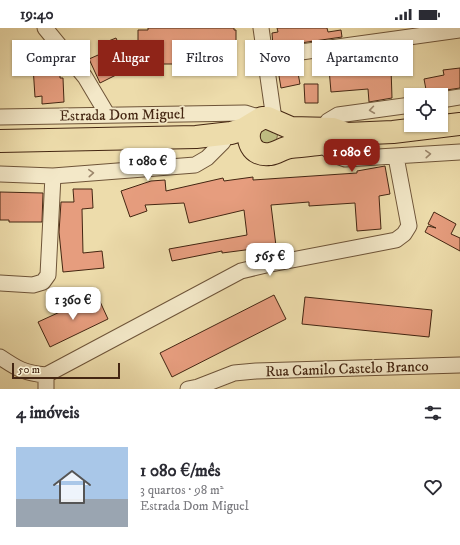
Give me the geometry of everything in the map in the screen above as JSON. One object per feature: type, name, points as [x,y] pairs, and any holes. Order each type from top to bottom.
[{"type":"main road","name":"Estrada Dom Miguel","points":[[0,142],[196,137],[231,133],[264,117],[291,128],[322,136]]},
{"type":"main road","points":[[252,148],[248,136],[264,117],[283,128],[285,140],[279,150]]},
{"type":"main road","name":"Estrada Dom Miguel","points":[[196,137],[223,142],[240,143],[262,154],[274,153],[322,136],[333,129],[347,134],[393,132],[460,124]]},
{"type":"street","points":[[44,28],[85,77],[107,114]]},
{"type":"street","points":[[260,28],[262,40]]},
{"type":"street","points":[[304,52],[460,30]]},
{"type":"street","points":[[264,117],[265,76]]},
{"type":"street","points":[[448,99],[460,97]]},
{"type":"street","points":[[404,106],[338,115],[328,121],[322,136],[334,155],[345,159],[460,152]]},
{"type":"street","name":"Estrada Dom Miguel","points":[[0,117],[107,114],[264,117]]},
{"type":"street","points":[[0,174],[52,176],[195,164],[207,158],[223,142]]},
{"type":"street","points":[[0,357],[16,368],[46,382],[241,271],[396,240],[404,234],[408,226],[396,157]]},
{"type":"street","points":[[0,283],[33,285],[44,282],[48,275],[52,176]]},
{"type":"street","name":"Rua Camilo Castelo Branco","points":[[188,389],[198,387],[234,373],[256,371],[460,365]]},
{"type":"shaded area","points":[[259,127],[278,132],[276,143],[266,147],[255,133]]},
{"type":"building","points":[[148,28],[234,28],[234,30],[236,30],[236,40],[172,40],[172,64],[164,64],[164,40],[138,40],[138,30],[148,30]]},
{"type":"building","points":[[277,28],[327,28],[328,32],[341,30],[342,37],[312,40],[312,41],[304,43],[304,40],[272,40],[272,33],[278,32]]},
{"type":"building","points":[[98,55],[98,76],[114,76],[100,83],[90,59]]},
{"type":"building","points":[[460,68],[460,88],[448,90],[448,88],[426,88],[424,79],[444,75],[443,70]]},
{"type":"building","points":[[34,76],[60,76],[60,78],[63,78],[64,102],[42,104],[42,96],[35,97]]},
{"type":"building","points":[[279,76],[299,76],[300,84],[281,88]]},
{"type":"building","points":[[330,76],[391,76],[392,98],[369,102],[368,89],[331,92]]},
{"type":"building","points":[[304,84],[318,84],[318,103],[305,103]]},
{"type":"building","points":[[385,166],[390,194],[379,196],[381,229],[357,231],[355,203],[309,206],[309,202],[271,205],[276,246],[222,253],[222,251],[172,261],[169,249],[247,235],[244,210],[189,223],[184,203],[145,205],[147,211],[130,217],[121,191],[151,181],[165,180],[166,191],[223,178],[224,181],[253,177],[253,180],[357,173],[357,171]]},
{"type":"building","points":[[73,189],[92,189],[93,208],[82,209],[83,253],[102,251],[104,268],[63,272],[59,232],[61,202],[74,202]]},
{"type":"building","points":[[0,192],[43,193],[42,222],[9,222],[9,220],[0,220]]},
{"type":"building","points":[[434,212],[456,224],[451,234],[460,238],[460,251],[425,232],[428,226],[436,228],[428,224]]},
{"type":"building","points":[[97,295],[108,319],[50,347],[38,322]]},
{"type":"building","points":[[274,295],[286,319],[172,377],[160,353]]},
{"type":"building","points":[[305,297],[432,310],[429,337],[302,324]]}]
